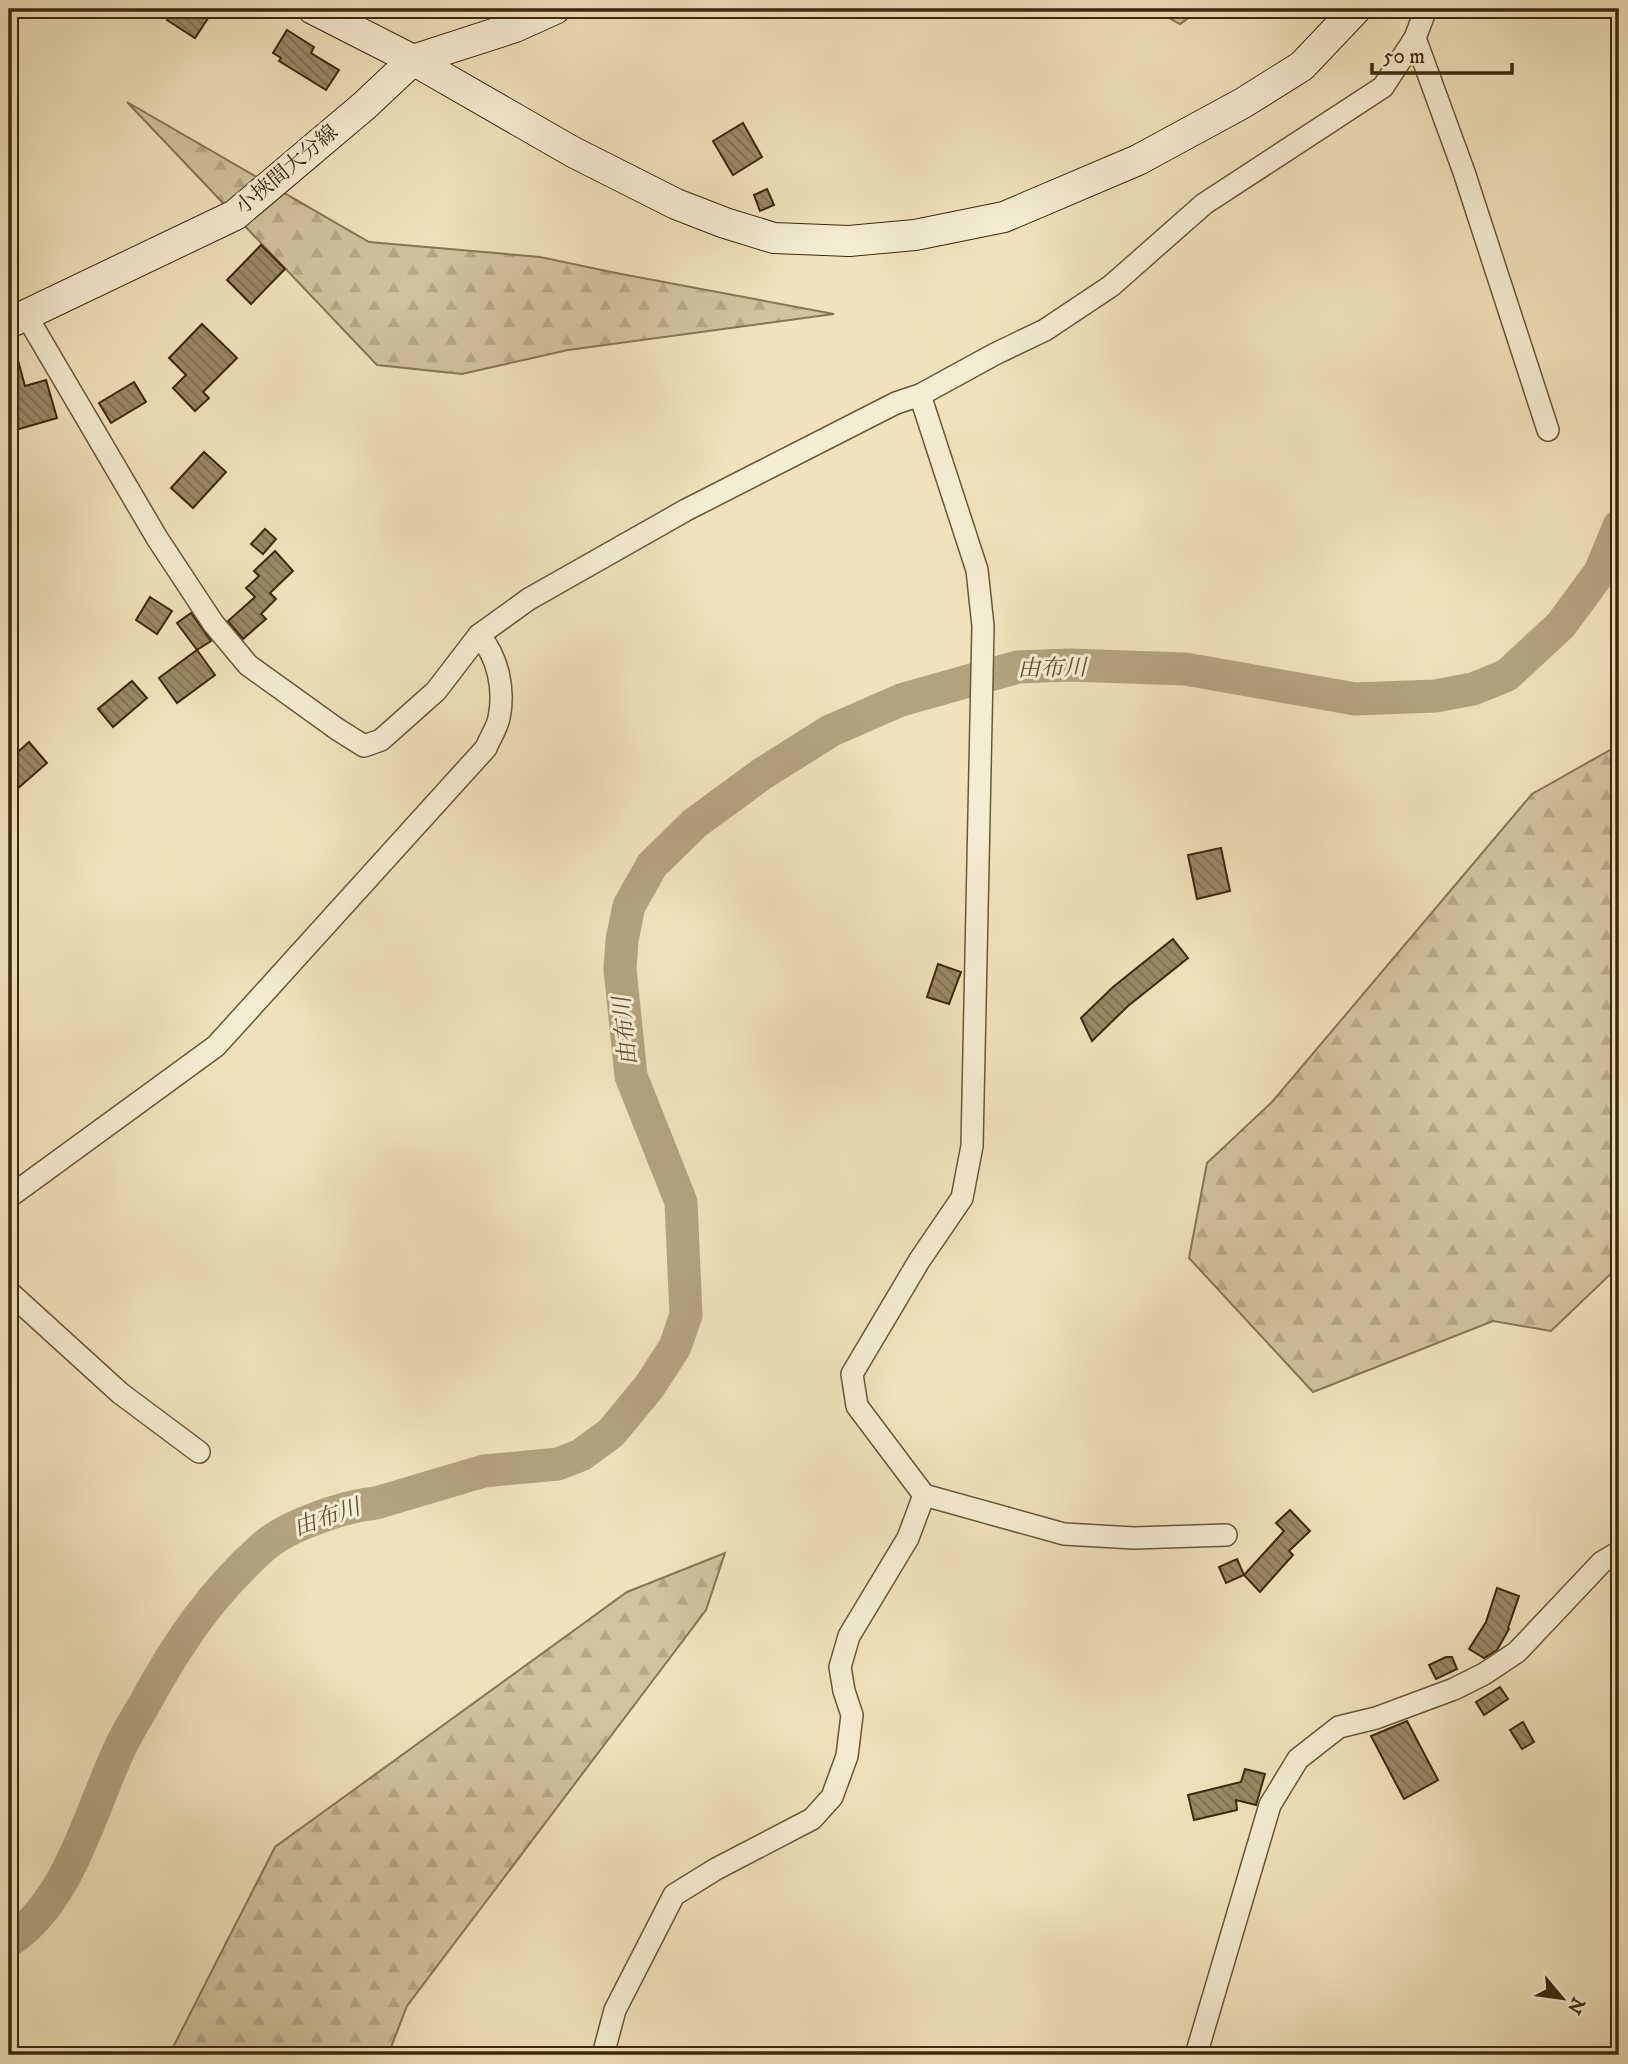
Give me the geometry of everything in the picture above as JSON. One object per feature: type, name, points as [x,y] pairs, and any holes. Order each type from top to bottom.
[{"type":"street","points":[[313,9],[413,61],[573,152],[676,204],[725,223],[774,237],[849,241],[915,235],[1004,217],[1138,160],[1243,103],[1302,66],[1356,9]]},
{"type":"street","name":"小挾間大分線","points":[[18,319],[235,215],[413,61],[515,27],[555,9]]},
{"type":"street","points":[[18,319],[213,623],[248,665],[364,746],[381,740],[436,691],[480,635],[529,599],[686,510],[1045,330],[1111,286],[1204,204],[1383,87],[1415,38],[1426,9]]},
{"type":"street","points":[[1415,38],[1464,172],[1548,430]]},
{"type":"street","points":[[920,395],[977,570],[984,626],[972,1146],[962,1198],[905,1284],[852,1374],[857,1406],[924,1495],[1063,1534],[1134,1538],[1226,1535]]},
{"type":"street","points":[[9,1197],[216,1046],[486,748],[499,718],[502,684],[487,644],[480,635]]},
{"type":"street","points":[[9,1292],[120,1393],[199,1452]]},
{"type":"street","points":[[603,2055],[615,2010],[674,1895],[716,1868],[812,1819],[832,1797],[847,1756],[852,1715],[840,1667],[849,1636],[908,1538],[924,1495]]},
{"type":"street","points":[[1196,2055],[1270,1805],[1298,1759],[1339,1727],[1376,1718],[1428,1699],[1484,1674],[1517,1651],[1602,1562],[1619,1552]]},
{"type":"green space","points":[[1153,9],[1201,9],[1180,24]]},
{"type":"green space","points":[[127,102],[369,242],[540,257],[834,314],[568,350],[462,374],[377,365]]},
{"type":"green space","points":[[1619,745],[1619,1266],[1551,1331],[1493,1321],[1313,1392],[1189,1258],[1207,1163],[1272,1102],[1532,794]]},
{"type":"green space","points":[[725,1553],[706,1610],[407,2006],[388,2055],[169,2055],[275,1847],[627,1592]]},
{"type":"building","points":[[174,9],[214,9],[195,38],[167,20]]},
{"type":"building","points":[[287,30],[314,47],[311,53],[339,70],[326,90],[279,61],[281,58],[273,53]]},
{"type":"building","points":[[743,123],[762,157],[733,175],[713,141]]},
{"type":"building","points":[[767,189],[774,205],[760,211],[754,195]]},
{"type":"building","points":[[261,245],[285,269],[251,304],[227,280]]},
{"type":"building","points":[[202,324],[237,358],[203,392],[209,398],[195,411],[173,388],[186,375],[169,358]]},
{"type":"building","points":[[9,342],[13,342],[25,386],[46,380],[57,418],[9,432]]},
{"type":"building","points":[[134,382],[146,402],[111,423],[99,403]]},
{"type":"building","points":[[204,452],[226,472],[193,508],[171,488]]},
{"type":"building","points":[[265,529],[276,539],[263,554],[251,544]]},
{"type":"building","points":[[275,551],[293,571],[270,593],[276,599],[261,614],[266,619],[243,639],[228,621],[255,597],[246,588],[259,576],[254,571]]},
{"type":"building","points":[[150,597],[172,611],[157,634],[136,620]]},
{"type":"building","points":[[191,613],[211,641],[197,650],[177,623]]},
{"type":"building","points":[[197,650],[215,675],[177,703],[159,678]]},
{"type":"building","points":[[132,681],[147,698],[113,727],[98,709]]},
{"type":"building","points":[[29,742],[47,763],[9,796],[9,760]]},
{"type":"building","points":[[1221,848],[1230,891],[1197,899],[1188,855]]},
{"type":"building","points":[[1173,939],[1188,958],[1128,1006],[1092,1041],[1081,1018],[1113,987]]},
{"type":"building","points":[[938,964],[961,972],[949,1004],[927,997]]},
{"type":"building","points":[[1290,1510],[1310,1531],[1289,1551],[1293,1555],[1260,1592],[1244,1575],[1284,1531],[1276,1523]]},
{"type":"building","points":[[1237,1559],[1244,1575],[1226,1583],[1219,1567]]},
{"type":"building","points":[[1497,1588],[1519,1596],[1509,1629],[1497,1650],[1484,1658],[1469,1649],[1486,1622]]},
{"type":"building","points":[[1452,1657],[1457,1669],[1436,1679],[1429,1665]]},
{"type":"building","points":[[1500,1687],[1508,1699],[1484,1715],[1476,1702]]},
{"type":"building","points":[[1407,1721],[1438,1780],[1404,1799],[1371,1736]]},
{"type":"building","points":[[1523,1722],[1534,1742],[1522,1749],[1510,1730]]},
{"type":"building","points":[[1245,1769],[1265,1774],[1256,1805],[1236,1800],[1237,1810],[1194,1820],[1188,1795],[1241,1782]]},
{"type":"waterway","name":"由布川","points":[[9,1941],[30,1924],[63,1880],[122,1744],[183,1640],[228,1582],[263,1547],[300,1525],[332,1513],[484,1471],[558,1464],[581,1455],[611,1433],[649,1387],[675,1347],[686,1315],[681,1202],[631,1076],[620,969],[622,940],[629,906],[652,865],[695,823],[762,774],[830,731],[901,700],[1018,667],[1069,665],[1185,669],[1355,699],[1435,696],[1473,689],[1507,675],[1561,625],[1600,572],[1619,526]]}]
